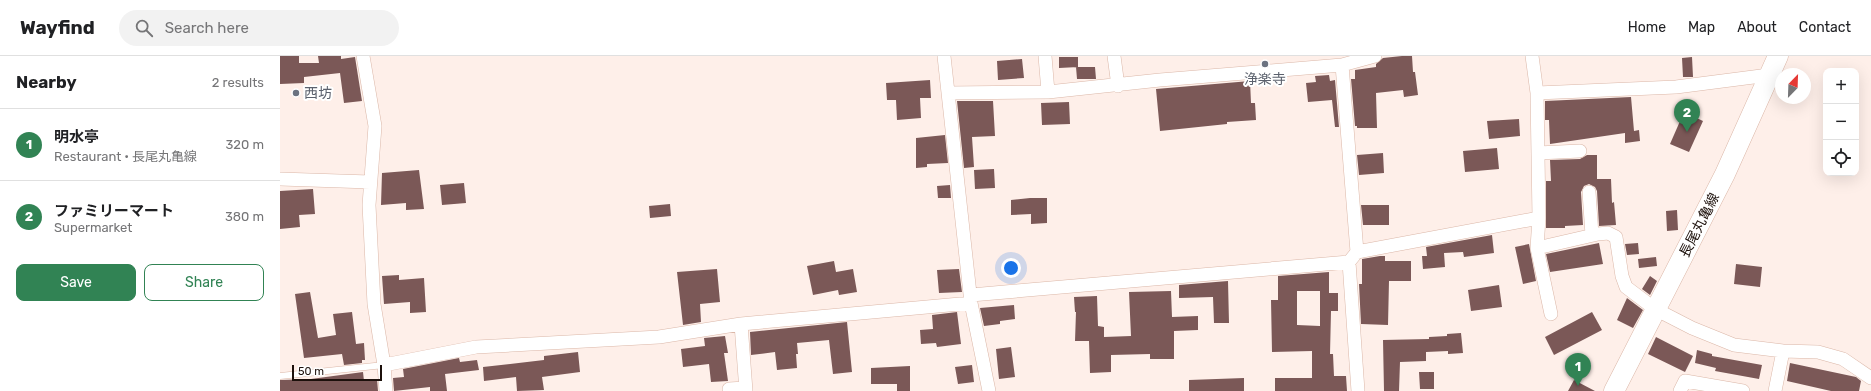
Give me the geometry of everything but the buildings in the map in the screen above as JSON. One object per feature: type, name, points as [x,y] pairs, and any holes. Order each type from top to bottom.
[{"type":"main road","name":"長尾丸亀線","points":[[1614,391],[1725,174],[1778,56]]},
{"type":"street","points":[[364,56],[375,126],[369,205],[374,304],[384,365],[386,391]]},
{"type":"street","points":[[944,56],[971,299],[989,391]]},
{"type":"street","points":[[1045,56],[1048,92]]},
{"type":"street","points":[[1114,56],[1118,86]]},
{"type":"street","points":[[948,93],[1048,92],[1118,86],[1160,80],[1342,66],[1359,58],[1375,56]]},
{"type":"street","points":[[1532,56],[1537,93],[1539,218],[1537,248],[1551,314]]},
{"type":"street","points":[[1342,66],[1353,257],[1358,391]]},
{"type":"street","points":[[1537,93],[1676,87],[1769,75]]},
{"type":"street","points":[[1538,153],[1580,151]]},
{"type":"street","points":[[280,179],[370,182]]},
{"type":"street","points":[[1589,192],[1592,235]]},
{"type":"street","points":[[384,365],[476,347],[659,337],[741,324],[1353,257],[1539,218]]},
{"type":"street","points":[[1537,248],[1592,235],[1608,233],[1616,237],[1622,276],[1626,287],[1655,309],[1692,328],[1734,345],[1783,351],[1818,352],[1842,359],[1871,378]]},
{"type":"street","points":[[729,389],[746,390],[741,324]]},
{"type":"street","points":[[1775,391],[1783,351]]},
{"type":"street","points":[[1680,391],[1685,381],[1743,391]]},
{"type":"lane","points":[[280,376],[384,365]]},
{"type":"place","name":"浄楽寺","points":[[1265,64]]},
{"type":"place","name":"西坊","points":[[296,93]]},
{"type":"place","name":"ファミリーマート","points":[[1687,132]]},
{"type":"place","name":"明水亭","points":[[1578,386]]}]
